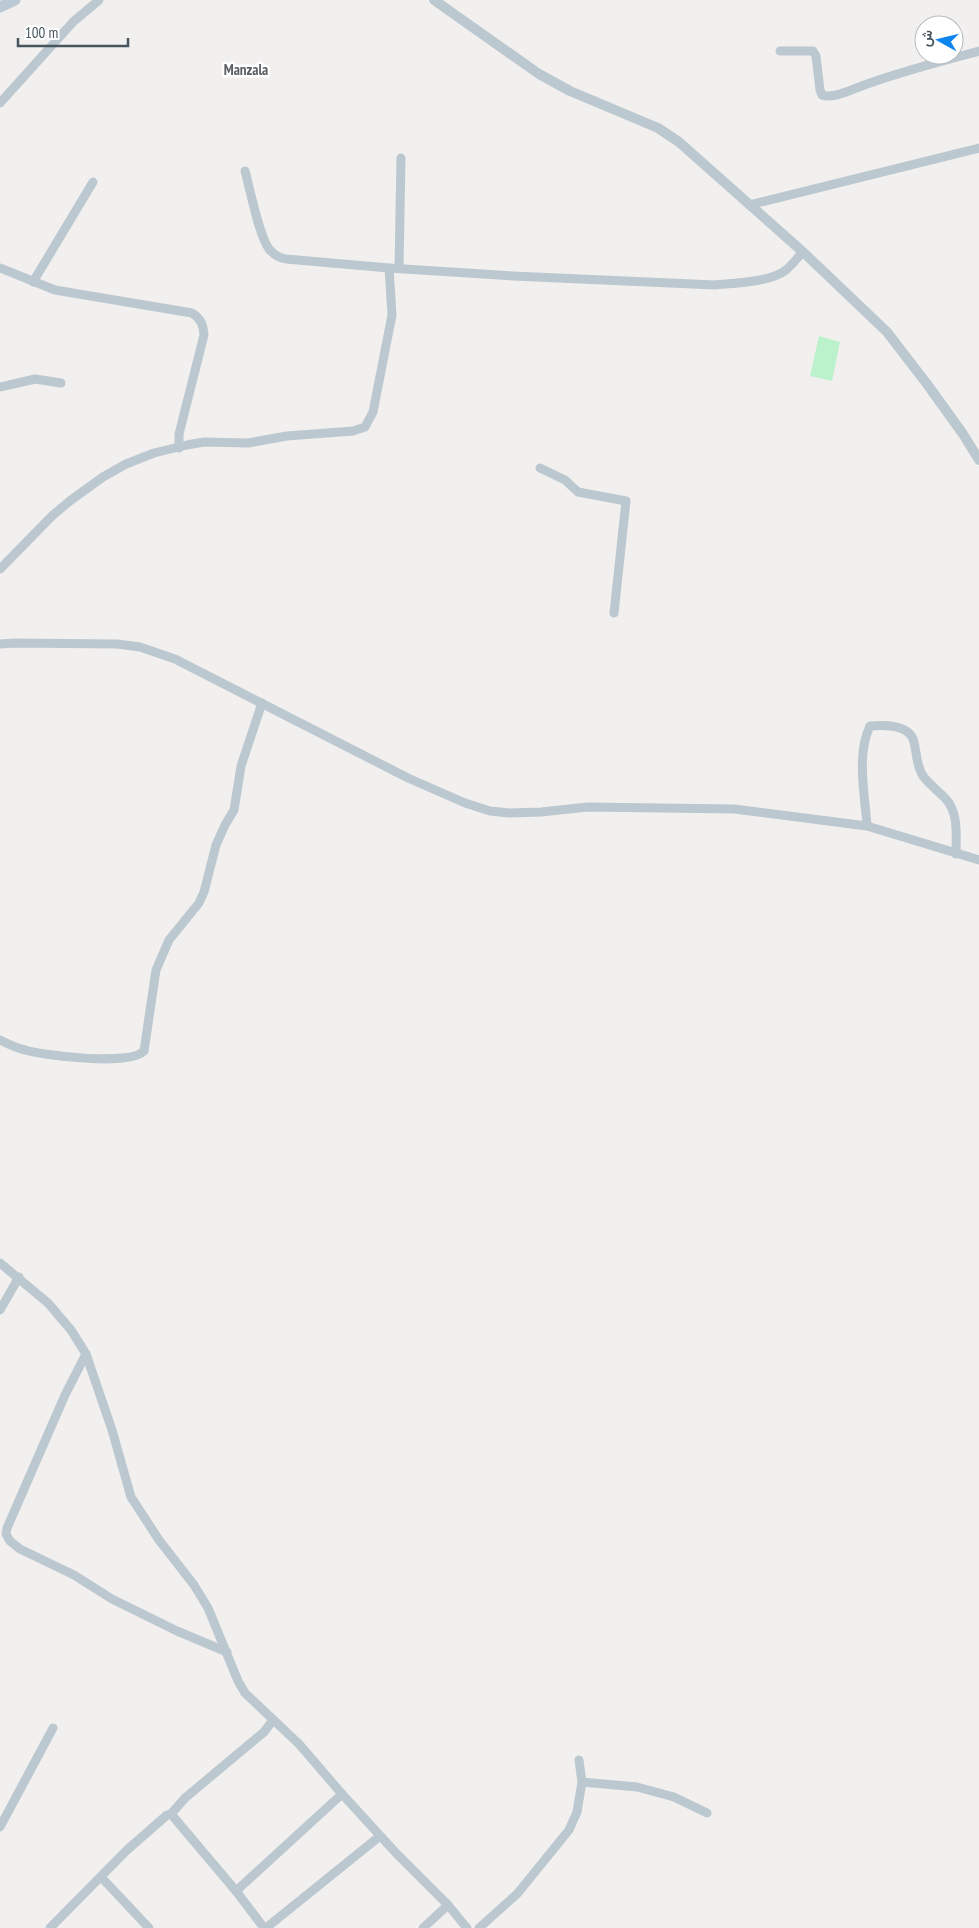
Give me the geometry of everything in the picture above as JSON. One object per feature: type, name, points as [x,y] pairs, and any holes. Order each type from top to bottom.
[{"type":"main road","points":[[0,7],[15,0]]},
{"type":"street","points":[[0,103],[3,92],[73,22],[99,0]]},
{"type":"street","points":[[434,0],[539,74],[570,91],[658,128],[672,137],[803,252],[886,332],[932,391],[979,460]]},
{"type":"street","points":[[780,51],[813,51],[816,56],[820,90],[822,95],[827,96],[845,92],[888,76],[979,51]]},
{"type":"street","points":[[750,204],[979,148]]},
{"type":"street","points":[[399,268],[401,158]]},
{"type":"street","points":[[244,171],[262,234],[269,249],[278,257],[286,260],[514,276],[715,285],[744,283],[773,276],[785,271],[803,252]]},
{"type":"street","points":[[33,282],[93,182]]},
{"type":"street","points":[[0,268],[55,290],[192,313],[200,318],[204,326],[204,334],[179,434],[179,448]]},
{"type":"street","points":[[0,570],[53,515],[103,477],[126,464],[154,453],[204,442],[248,443],[287,436],[353,431],[365,427],[373,412],[392,315],[388,268]]},
{"type":"street","points":[[0,386],[34,379],[62,383]]},
{"type":"street","points":[[540,468],[564,480],[578,492],[626,501],[614,614]]},
{"type":"street","points":[[0,644],[92,643],[140,647],[175,659],[316,733],[408,778],[465,803],[490,810],[509,813],[588,807],[734,809],[867,826],[979,860]]},
{"type":"street","points":[[0,1040],[25,1050],[54,1056],[91,1059],[139,1056],[144,1051],[156,970],[169,940],[199,903],[204,892],[216,845],[234,810],[240,766],[262,703]]},
{"type":"street","points":[[867,826],[863,771],[866,734],[870,726],[881,725],[903,729],[914,741],[918,765],[923,776],[947,800],[951,807],[955,819],[956,854]]},
{"type":"street","points":[[0,1262],[48,1303],[71,1330],[86,1354],[110,1421],[131,1497],[159,1540],[194,1585],[208,1608],[228,1652],[238,1681],[245,1693],[299,1744],[380,1836],[448,1905],[467,1928]]},
{"type":"street","points":[[0,1310],[19,1277]]},
{"type":"street","points":[[86,1354],[65,1395],[6,1534],[10,1541],[20,1548],[74,1575],[112,1599],[177,1631],[228,1652]]},
{"type":"street","points":[[50,1928],[102,1878],[127,1850],[264,1732],[274,1720]]},
{"type":"street","points":[[0,1827],[53,1728]]},
{"type":"street","points":[[479,1928],[517,1894],[569,1830],[577,1812],[582,1782],[579,1760]]},
{"type":"street","points":[[582,1782],[637,1787],[674,1797],[707,1813]]},
{"type":"street","points":[[236,1892],[342,1794]]},
{"type":"street","points":[[171,1814],[265,1928],[380,1836]]},
{"type":"street","points":[[102,1878],[149,1928]]},
{"type":"street","points":[[423,1928],[448,1905]]},
{"type":"green space","points":[[819,336],[840,342],[832,381],[810,376]]},
{"type":"district","name":"Manzala","points":[[246,69]]}]
